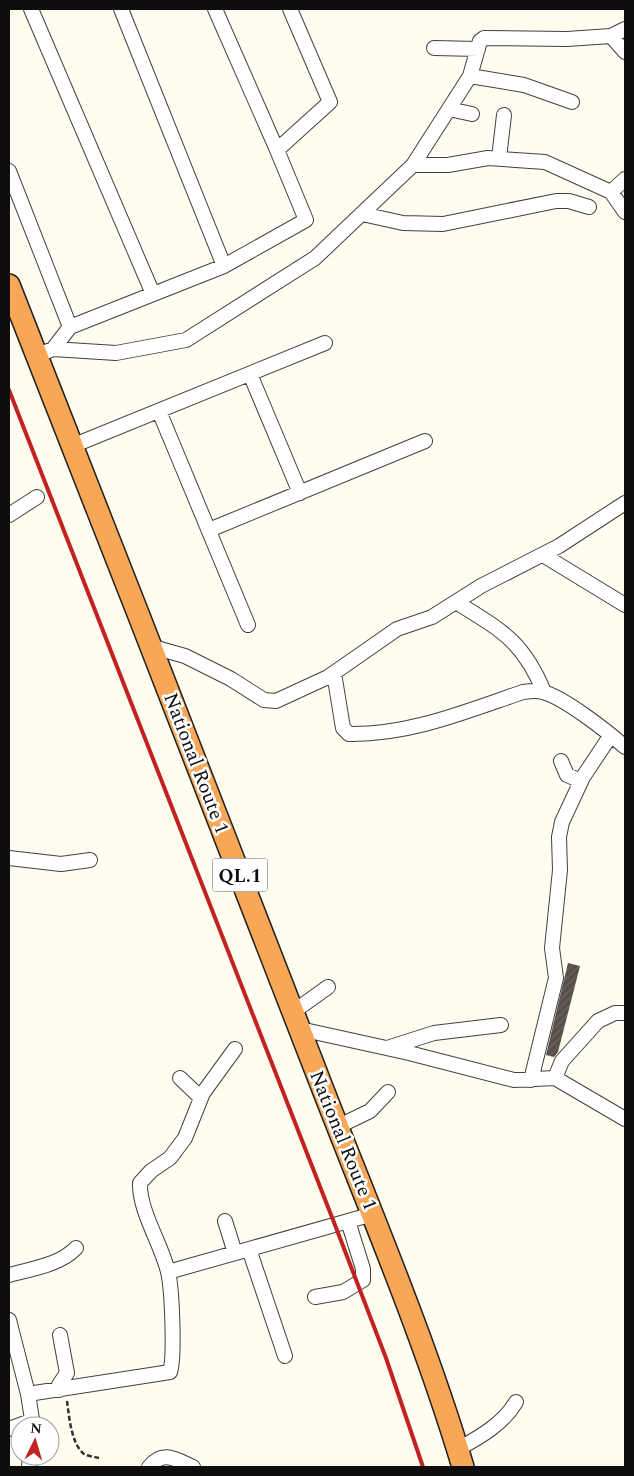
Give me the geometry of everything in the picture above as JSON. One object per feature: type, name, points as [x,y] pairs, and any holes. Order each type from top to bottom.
[{"type":"highway","name":"National Route 1","points":[[9,285],[45,353],[72,446],[153,647],[337,1127],[373,1214],[425,1350],[460,1458]]},
{"type":"street","points":[[32,9],[154,294]]},
{"type":"street","points":[[121,9],[224,266]]},
{"type":"street","points":[[45,353],[70,327],[224,266],[306,220],[278,150],[215,9]]},
{"type":"street","points":[[278,150],[330,102],[290,9]]},
{"type":"street","points":[[45,353],[116,353],[186,340],[315,258],[413,165],[470,76],[480,41],[484,38],[558,40],[611,36],[625,29]]},
{"type":"street","points":[[611,36],[625,52]]},
{"type":"street","points":[[434,48],[478,49]]},
{"type":"street","points":[[470,76],[524,85],[572,102]]},
{"type":"street","points":[[449,110],[472,114]]},
{"type":"street","points":[[499,158],[504,115]]},
{"type":"street","points":[[413,165],[448,165],[499,158],[545,162],[611,192],[625,212]]},
{"type":"street","points":[[9,171],[70,327]]},
{"type":"street","points":[[611,192],[625,179]]},
{"type":"street","points":[[362,214],[403,223],[443,224],[556,201],[570,201],[589,207]]},
{"type":"street","points":[[72,446],[325,343]]},
{"type":"street","points":[[250,374],[300,493]]},
{"type":"street","points":[[160,411],[248,625]]},
{"type":"street","points":[[209,530],[426,442]]},
{"type":"street","points":[[9,515],[37,497]]},
{"type":"street","points":[[153,647],[185,656],[231,679],[264,700],[276,701],[334,673],[397,628],[432,617],[481,586],[543,555],[625,503]]},
{"type":"street","points":[[543,555],[625,605]]},
{"type":"street","points":[[456,602],[504,632],[524,652],[535,669],[544,692]]},
{"type":"street","points":[[334,673],[343,728],[349,734],[372,734],[430,724],[524,692],[544,692],[579,712],[625,747]]},
{"type":"street","points":[[532,1080],[556,978],[552,948],[560,870],[559,837],[568,807],[581,780],[611,735]]},
{"type":"street","points":[[561,761],[568,775],[581,780]]},
{"type":"street","points":[[9,858],[61,864],[90,860]]},
{"type":"street","points":[[328,986],[297,1021],[387,1048],[495,1076],[532,1080],[555,1078],[625,1119]]},
{"type":"street","points":[[555,1078],[562,1061],[598,1021],[615,1013],[625,1013]]},
{"type":"street","points":[[387,1048],[434,1032],[501,1025]]},
{"type":"street","points":[[28,1394],[170,1372],[172,1338],[168,1272],[152,1229],[140,1183],[151,1170],[170,1158],[186,1138],[201,1098],[235,1049]]},
{"type":"street","points":[[180,1078],[201,1098]]},
{"type":"street","points":[[337,1127],[370,1111],[388,1092]]},
{"type":"street","points":[[168,1272],[373,1214]]},
{"type":"street","points":[[225,1220],[242,1251],[285,1356]]},
{"type":"street","points":[[315,1297],[343,1292],[363,1280],[363,1269],[348,1221]]},
{"type":"street","points":[[9,1275],[60,1259],[70,1254],[76,1248]]},
{"type":"street","points":[[9,1320],[32,1416]]},
{"type":"street","points":[[60,1335],[67,1374],[59,1385],[62,1390]]},
{"type":"street","points":[[460,1458],[510,1414],[516,1402]]},
{"type":"street","points":[[149,1467],[155,1460],[164,1457],[192,1467]]},
{"type":"path","points":[[62,1390],[69,1423],[80,1449],[84,1454],[99,1458]]},
{"type":"building","points":[[568,963],[580,966],[558,1052],[554,1057],[546,1055]]},
{"type":"railway","points":[[9,390],[335,1225],[386,1358],[423,1467]]}]
